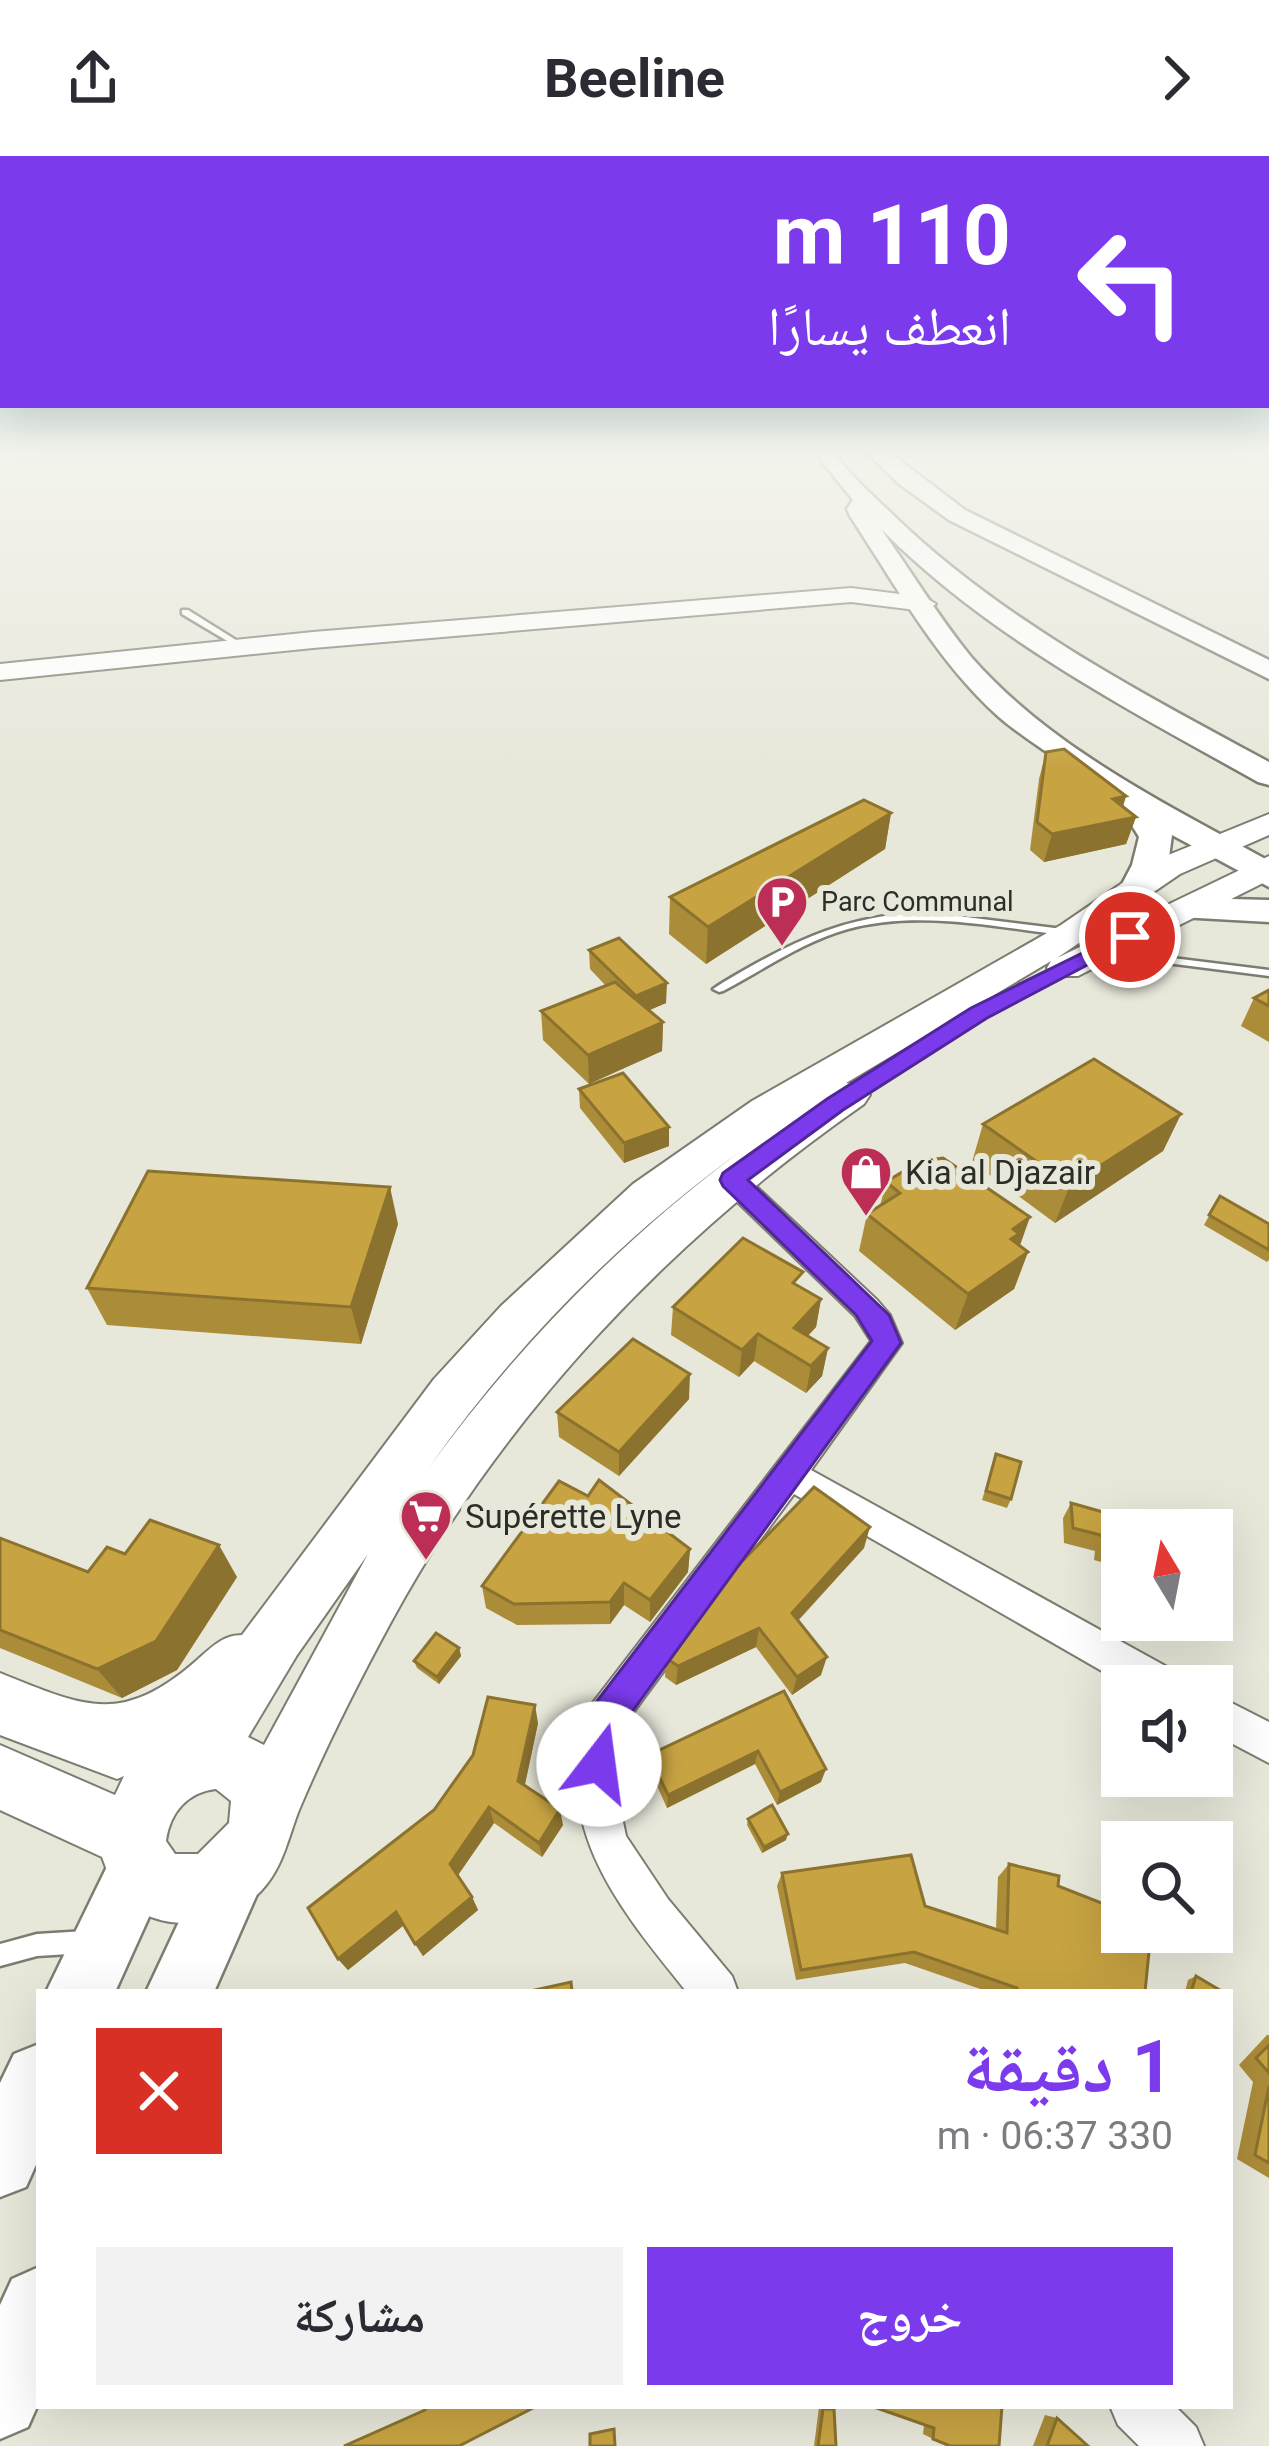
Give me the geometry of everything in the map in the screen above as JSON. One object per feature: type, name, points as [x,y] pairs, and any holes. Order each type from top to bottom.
[{"type":"highway","points":[[890,556],[981,685],[1115,789],[1216,844],[1267,881]]},
{"type":"highway","points":[[925,556],[1047,647],[1269,775]]},
{"type":"highway","points":[[958,556],[1012,599],[1129,673],[1269,750]]},
{"type":"highway","points":[[1039,556],[1269,671]]},
{"type":"highway","points":[[1115,789],[1154,831],[1154,853],[1138,888]]},
{"type":"main road","points":[[0,668],[857,587],[904,575]]},
{"type":"main road","points":[[233,644],[850,595],[924,604]]},
{"type":"main road","points":[[181,1989],[236,1869],[252,1852],[265,1810],[409,1540],[476,1448],[608,1293],[668,1232],[732,1180],[835,1105],[1086,942],[1138,888],[1190,854],[1269,823]]},
{"type":"main road","points":[[92,1967],[136,1852],[147,1796],[189,1762],[465,1379],[518,1319],[649,1195],[767,1111],[1086,942],[1267,881]]},
{"type":"main road","points":[[88,1738],[148,1728],[191,1705],[309,1590]]},
{"type":"main road","points":[[0,1703],[88,1738],[189,1762],[238,1762],[253,1773],[265,1810]]},
{"type":"main road","points":[[0,1777],[136,1852],[153,1882],[193,1891],[236,1869]]},
{"type":"main road","points":[[0,2161],[36,2085]]},
{"type":"main road","points":[[0,2398],[36,2313]]},
{"type":"street","points":[[714,1989],[643,1900],[603,1830],[599,1764],[606,1718],[886,1343],[879,1323],[866,1308],[732,1180]]},
{"type":"street","points":[[787,1473],[1127,1665]]},
{"type":"street","points":[[1233,1723],[1269,1743]]},
{"type":"street","points":[[1140,2409],[1177,2446]]},
{"type":"lane","points":[[185,612],[233,644]]},
{"type":"lane","points":[[719,989],[828,932],[873,921],[923,920],[1269,973]]},
{"type":"lane","points":[[0,1955],[37,1945],[92,1967]]},
{"type":"building","points":[[1064,749],[1126,796],[1113,799],[1136,817],[1052,834],[1037,822],[1046,752]]},
{"type":"building","points":[[864,800],[891,813],[708,927],[670,897]]},
{"type":"building","points":[[619,938],[667,983],[636,996],[589,950]]},
{"type":"building","points":[[615,982],[663,1022],[588,1055],[541,1011]]},
{"type":"building","points":[[1269,990],[1269,1006],[1254,998]]},
{"type":"building","points":[[1094,1059],[1181,1114],[1070,1185],[983,1124]]},
{"type":"building","points":[[623,1073],[669,1127],[624,1143],[579,1089]]},
{"type":"building","points":[[943,1158],[1030,1217],[1013,1229],[1019,1234],[1011,1239],[1028,1252],[968,1294],[867,1214],[900,1193],[886,1182],[920,1161]]},
{"type":"building","points":[[148,1171],[390,1187],[351,1307],[87,1288]]},
{"type":"building","points":[[1220,1196],[1269,1224],[1269,1250],[1209,1215]]},
{"type":"building","points":[[743,1238],[803,1272],[793,1283],[821,1299],[794,1328],[828,1348],[811,1366],[758,1334],[742,1350],[673,1307]]},
{"type":"building","points":[[633,1339],[690,1374],[619,1452],[557,1412]]},
{"type":"building","points":[[996,1454],[1021,1462],[1011,1499],[986,1491]]},
{"type":"building","points":[[599,1480],[690,1549],[650,1600],[624,1583],[610,1602],[514,1604],[482,1586],[559,1481],[588,1496]]},
{"type":"building","points":[[814,1487],[870,1527],[792,1613],[827,1657],[797,1677],[759,1628],[678,1666],[666,1658],[727,1577]]},
{"type":"building","points":[[1071,1503],[1101,1511],[1101,1535],[1073,1528]]},
{"type":"building","points":[[150,1520],[219,1545],[156,1641],[97,1669],[0,1630],[0,1538],[88,1572],[107,1547],[125,1554]]},
{"type":"building","points":[[436,1633],[459,1648],[437,1677],[414,1661]]},
{"type":"building","points":[[784,1691],[826,1769],[780,1792],[758,1751],[668,1795],[649,1755]]},
{"type":"building","points":[[488,1697],[535,1705],[518,1781],[560,1809],[539,1843],[489,1807],[450,1864],[472,1897],[415,1944],[396,1912],[338,1959],[308,1908],[434,1810],[473,1755]]},
{"type":"building","points":[[772,1805],[788,1834],[764,1847],[748,1819]]},
{"type":"building","points":[[911,1855],[925,1906],[1007,1933],[1009,1864],[1059,1876],[1058,1886],[1101,1903],[1101,1953],[1149,1953],[1145,1989],[1017,1989],[914,1952],[801,1970],[782,1873]]},
{"type":"building","points":[[1196,1976],[1218,1989],[1192,1989]]},
{"type":"building","points":[[571,1982],[572,1989],[540,1989]]},
{"type":"building","points":[[1269,2045],[1269,2073],[1256,2058]]},
{"type":"building","points":[[1269,2086],[1269,2163],[1255,2155]]},
{"type":"building","points":[[531,2409],[459,2446],[344,2446],[425,2410]]},
{"type":"building","points":[[823,2409],[834,2409],[836,2446],[818,2446]]},
{"type":"building","points":[[880,2409],[1002,2409],[999,2446],[950,2446],[933,2439],[934,2428]]},
{"type":"building","points":[[1057,2418],[1088,2446],[1047,2446]]},
{"type":"building","points":[[614,2429],[615,2446],[590,2446],[590,2434]]},
{"type":"place","name":"Parc Communal","points":[[782,948]]},
{"type":"place","name":"Kia al Djazair","points":[[866,1218]]},
{"type":"place","name":"Supérette Lyne","points":[[426,1562]]},
{"type":"route","points":[[599,1764],[606,1718],[886,1343],[884,1331],[866,1308],[732,1180],[835,1105],[979,1013],[1130,937]]}]
